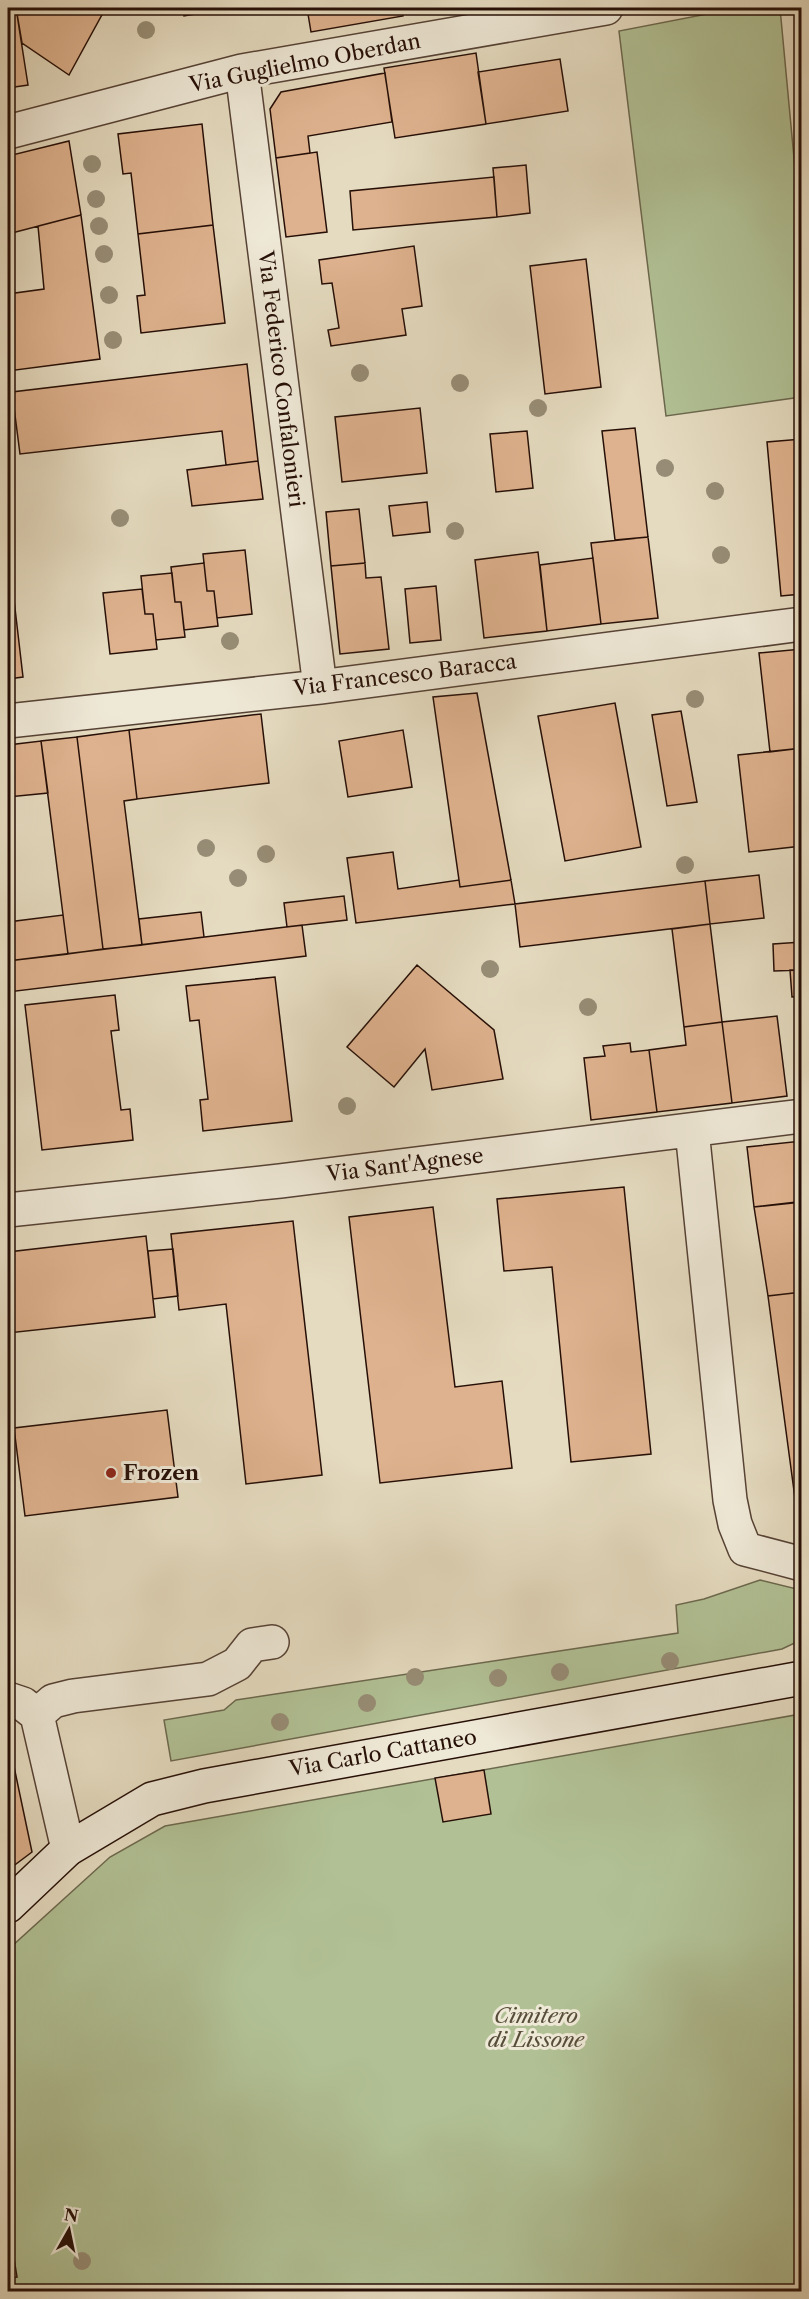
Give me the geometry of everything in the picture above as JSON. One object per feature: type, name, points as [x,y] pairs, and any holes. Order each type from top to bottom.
[{"type":"street","name":"Via Guglielmo Oberdan","points":[[8,132],[242,71],[606,8]]},
{"type":"street","name":"Via Federico Confalonieri","points":[[242,71],[320,687]]},
{"type":"street","name":"Via Francesco Baracca","points":[[8,721],[320,687],[801,624]]},
{"type":"street","name":"Via Sant'Agnese","points":[[8,1210],[280,1181],[801,1116]]},
{"type":"street","points":[[692,1130],[730,1500],[740,1539],[745,1549],[801,1564]]},
{"type":"street","points":[[37,1715],[53,1701],[73,1696],[208,1679],[237,1664],[252,1645],[272,1642]]},
{"type":"street","name":"Via Carlo Cattaneo","points":[[8,1905],[68,1849],[152,1799],[204,1786],[798,1677]]},
{"type":"street","points":[[8,1700],[23,1704],[37,1715],[68,1849]]},
{"type":"green space","points":[[738,8],[780,8],[801,233],[801,397],[666,416],[619,31]]},
{"type":"green space","points":[[760,1580],[801,1590],[801,1640],[782,1649],[171,1761],[164,1720],[224,1710],[236,1700],[678,1633],[676,1605],[704,1599]]},
{"type":"green space","name":"Cimitero di Lissone","points":[[801,1714],[801,2291],[8,2292],[8,1960],[11,1947],[110,1857],[165,1826]]},
{"type":"building","points":[[8,8],[16,8],[28,85],[8,88]]},
{"type":"building","points":[[16,8],[98,8],[104,11],[69,75],[22,43]]},
{"type":"building","points":[[183,8],[232,8],[184,16]]},
{"type":"building","points":[[307,8],[402,8],[403,16],[311,32]]},
{"type":"building","points":[[476,53],[486,124],[395,138],[384,68]]},
{"type":"building","points":[[560,59],[568,111],[486,124],[478,72]]},
{"type":"building","points":[[385,73],[392,122],[308,136],[310,153],[276,158],[270,109],[281,92]]},
{"type":"building","points":[[202,124],[213,225],[138,234],[131,173],[123,174],[118,134]]},
{"type":"building","points":[[69,141],[81,215],[8,234],[8,156]]},
{"type":"building","points":[[317,152],[327,232],[286,237],[276,158]]},
{"type":"building","points":[[526,165],[530,213],[497,217],[493,168]]},
{"type":"building","points":[[494,177],[497,217],[353,230],[350,191]]},
{"type":"building","points":[[81,215],[100,359],[8,371],[8,294],[44,289],[38,226]]},
{"type":"building","points":[[213,225],[225,323],[141,333],[137,296],[145,295],[138,234]]},
{"type":"building","points":[[414,246],[422,306],[402,309],[406,335],[331,346],[328,330],[339,328],[332,283],[322,284],[319,260]]},
{"type":"building","points":[[586,259],[601,387],[545,394],[530,266]]},
{"type":"building","points":[[247,364],[258,461],[226,465],[222,431],[20,454],[12,392]]},
{"type":"building","points":[[420,408],[427,473],[342,482],[335,417]]},
{"type":"building","points":[[635,428],[648,537],[615,540],[602,431]]},
{"type":"building","points":[[527,431],[533,488],[496,492],[490,434]]},
{"type":"building","points":[[802,439],[802,594],[781,596],[767,442]]},
{"type":"building","points":[[258,461],[263,499],[192,506],[187,470]]},
{"type":"building","points":[[427,502],[430,532],[393,536],[389,506]]},
{"type":"building","points":[[359,509],[365,563],[331,566],[326,512]]},
{"type":"building","points":[[648,537],[658,618],[601,624],[591,543]]},
{"type":"building","points":[[8,548],[23,677],[8,679]]},
{"type":"building","points":[[245,550],[252,614],[217,618],[214,591],[207,591],[203,554]]},
{"type":"building","points":[[538,552],[547,631],[484,638],[475,560]]},
{"type":"building","points":[[593,558],[601,624],[547,631],[540,565]]},
{"type":"building","points":[[204,563],[207,591],[214,591],[218,626],[184,630],[181,602],[175,602],[171,567]]},
{"type":"building","points":[[365,563],[366,578],[381,577],[389,649],[340,654],[331,566]]},
{"type":"building","points":[[172,573],[175,602],[181,602],[185,637],[156,640],[153,614],[145,614],[141,576]]},
{"type":"building","points":[[436,586],[441,640],[410,643],[405,589]]},
{"type":"building","points":[[142,589],[145,614],[153,614],[157,649],[110,654],[103,593]]},
{"type":"building","points":[[802,649],[802,748],[770,752],[759,653]]},
{"type":"building","points":[[477,693],[511,880],[460,887],[433,697]]},
{"type":"building","points":[[615,703],[641,847],[565,861],[538,716]]},
{"type":"building","points":[[681,711],[697,802],[667,806],[652,715]]},
{"type":"building","points":[[261,714],[269,783],[137,799],[129,730]]},
{"type":"building","points":[[129,730],[137,799],[124,801],[142,945],[103,949],[77,737]]},
{"type":"building","points":[[403,730],[412,787],[348,797],[339,741]]},
{"type":"building","points":[[77,737],[103,949],[68,954],[41,741]]},
{"type":"building","points":[[41,741],[48,793],[8,797],[8,745]]},
{"type":"building","points":[[802,748],[802,846],[749,852],[738,755]]},
{"type":"building","points":[[393,852],[398,889],[459,880],[460,887],[511,880],[515,904],[356,923],[347,858]]},
{"type":"building","points":[[759,875],[764,918],[710,924],[705,881]]},
{"type":"building","points":[[705,881],[710,924],[520,947],[515,904]]},
{"type":"building","points":[[344,896],[347,920],[287,927],[284,903]]},
{"type":"building","points":[[201,912],[204,937],[142,945],[139,919]]},
{"type":"building","points":[[63,915],[68,954],[8,961],[8,922]]},
{"type":"building","points":[[710,924],[722,1022],[684,1027],[672,929]]},
{"type":"building","points":[[302,925],[306,956],[8,992],[8,961]]},
{"type":"building","points":[[802,942],[802,970],[774,971],[773,944]]},
{"type":"building","points":[[417,965],[494,1030],[503,1079],[432,1090],[425,1049],[394,1087],[347,1047]]},
{"type":"building","points":[[790,970],[802,970],[802,996],[792,997]]},
{"type":"building","points":[[275,977],[292,1121],[203,1131],[200,1100],[208,1099],[199,1020],[190,1021],[186,986]]},
{"type":"building","points":[[115,995],[119,1030],[111,1031],[121,1110],[130,1109],[133,1140],[42,1150],[25,1005]]},
{"type":"building","points":[[777,1016],[787,1096],[732,1103],[722,1022]]},
{"type":"building","points":[[722,1022],[732,1103],[657,1112],[649,1050],[686,1045],[684,1027]]},
{"type":"building","points":[[630,1043],[631,1052],[649,1050],[657,1112],[591,1120],[584,1058],[605,1056],[603,1046]]},
{"type":"building","points":[[802,1141],[802,1202],[754,1207],[747,1147]]},
{"type":"building","points":[[624,1187],[651,1454],[571,1462],[552,1267],[504,1271],[497,1199]]},
{"type":"building","points":[[796,1202],[802,1239],[802,1292],[768,1296],[754,1207]]},
{"type":"building","points":[[433,1207],[455,1387],[502,1381],[512,1468],[380,1483],[349,1217]]},
{"type":"building","points":[[293,1221],[322,1475],[246,1484],[226,1304],[179,1310],[171,1234]]},
{"type":"building","points":[[146,1236],[155,1317],[8,1333],[8,1252]]},
{"type":"building","points":[[173,1249],[178,1296],[153,1299],[148,1251]]},
{"type":"building","points":[[802,1292],[802,1505],[796,1506],[768,1296]]},
{"type":"building","points":[[167,1410],[178,1497],[25,1516],[14,1428]]},
{"type":"building","points":[[8,1738],[32,1852],[8,1870]]},
{"type":"building","points":[[484,1770],[491,1814],[443,1822],[435,1778]]},
{"type":"building","points":[[13,2252],[17,2277],[8,2278],[8,2253]]},
{"type":"place","name":"Frozen","points":[[111,1473]]}]
